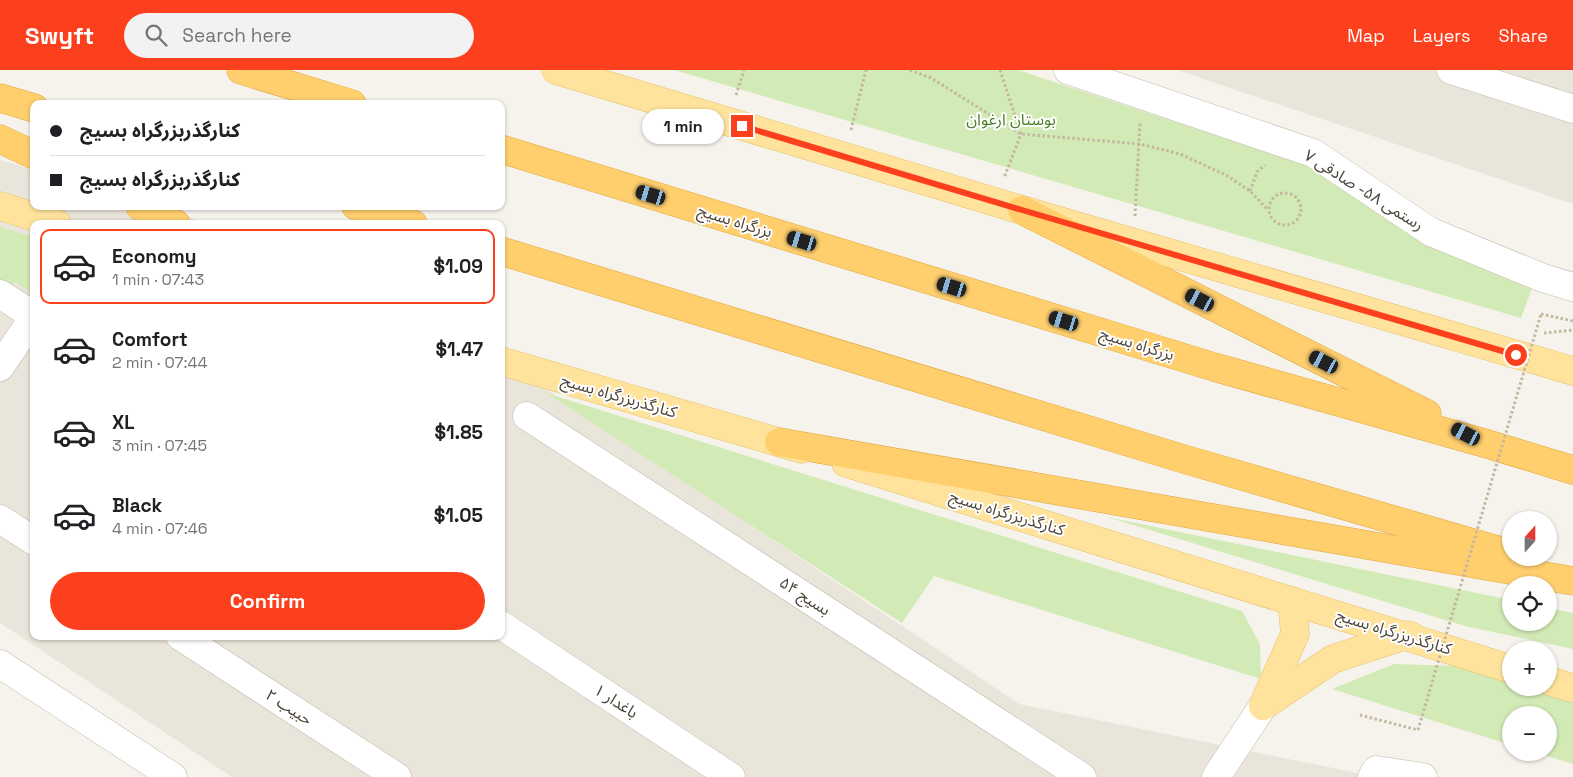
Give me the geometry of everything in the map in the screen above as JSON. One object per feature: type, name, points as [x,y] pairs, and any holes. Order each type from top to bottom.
[{"type":"highway","points":[[241,70],[339,100]]},
{"type":"highway","points":[[0,98],[30,107]]},
{"type":"highway","points":[[0,139],[30,153]]},
{"type":"highway","name":"بزرگراه بسیج","points":[[505,151],[1214,367],[1573,470]]},
{"type":"highway","points":[[148,210],[168,220]]},
{"type":"highway","points":[[369,210],[400,220]]},
{"type":"highway","points":[[1022,210],[1484,443]]},
{"type":"highway","points":[[505,252],[1187,460],[1502,551]]},
{"type":"highway","points":[[779,442],[1573,581]]},
{"type":"highway","points":[[1552,566],[1573,572]]},
{"type":"main road","points":[[556,70],[1022,210],[1573,371]]},
{"type":"main road","points":[[0,206],[44,220]]},
{"type":"main road","name":"کنارگذربزرگراه بسیج","points":[[505,362],[779,442],[1407,635],[1502,666]]},
{"type":"main road","points":[[1263,706],[1294,634],[1292,601]]},
{"type":"main road","points":[[1263,706],[1332,659],[1407,635],[1502,658]]},
{"type":"main road","points":[[1557,671],[1573,675]]},
{"type":"main road","points":[[1557,683],[1573,688]]},
{"type":"street","name":"رستمی ۵۸- صادقی ۷","points":[[1068,70],[1313,153],[1431,232],[1543,278],[1573,287]]},
{"type":"street","points":[[1451,70],[1573,110]]},
{"type":"street","points":[[0,294],[30,313]]},
{"type":"street","points":[[0,367],[30,322]]},
{"type":"street","name":"بسیج ۵۴","points":[[527,416],[1082,777]]},
{"type":"street","points":[[0,519],[30,538]]},
{"type":"street","name":"باغدار ۱","points":[[505,628],[731,777]]},
{"type":"street","name":"حبیب ۲","points":[[186,640],[397,777]]},
{"type":"street","points":[[0,664],[173,777]]},
{"type":"street","points":[[1222,775],[1263,706]]},
{"type":"street","points":[[1372,777],[1376,770],[1423,777]]},
{"type":"path","points":[[733,104],[744,70]]},
{"type":"path","points":[[849,138],[866,70]]},
{"type":"path","points":[[910,70],[931,78],[1021,134],[1140,144],[1180,154],[1226,176],[1250,191],[1268,210],[1270,217],[1275,223],[1282,225],[1296,221],[1300,215],[1301,208],[1299,201],[1294,196],[1280,193],[1273,197],[1269,203],[1268,210]]},
{"type":"path","points":[[1000,70],[1021,134],[1002,183]]},
{"type":"path","points":[[1134,222],[1140,144],[1140,94]]},
{"type":"path","points":[[1360,715],[1418,730],[1541,314],[1573,321]]},
{"type":"shaded area","points":[[1177,70],[1573,70],[1573,204]]},
{"type":"shaded area","points":[[0,160],[30,169],[30,210],[165,210],[197,220],[30,220],[30,640],[505,640],[505,362],[1019,704],[1377,777],[232,777],[0,623]]},
{"type":"green space","name":"بوستان ارغوان","points":[[674,70],[1018,70],[1312,167],[1532,288],[1521,318]]},
{"type":"green space","points":[[0,227],[30,236],[30,291],[15,282],[0,297]]},
{"type":"green space","points":[[546,393],[1242,611],[1260,644],[1261,679],[934,576],[902,623]]},
{"type":"green space","points":[[1107,517],[1502,598],[1502,631],[1557,631],[1557,610],[1573,613],[1573,649],[1557,646],[1557,641],[1535,641],[1465,626]]},
{"type":"green space","points":[[1394,664],[1459,666],[1502,679],[1502,696],[1556,696],[1573,701],[1573,764],[1557,759],[1557,706],[1502,706],[1502,742],[1332,689]]},
{"type":"route","points":[[742,126],[1516,355]]}]
